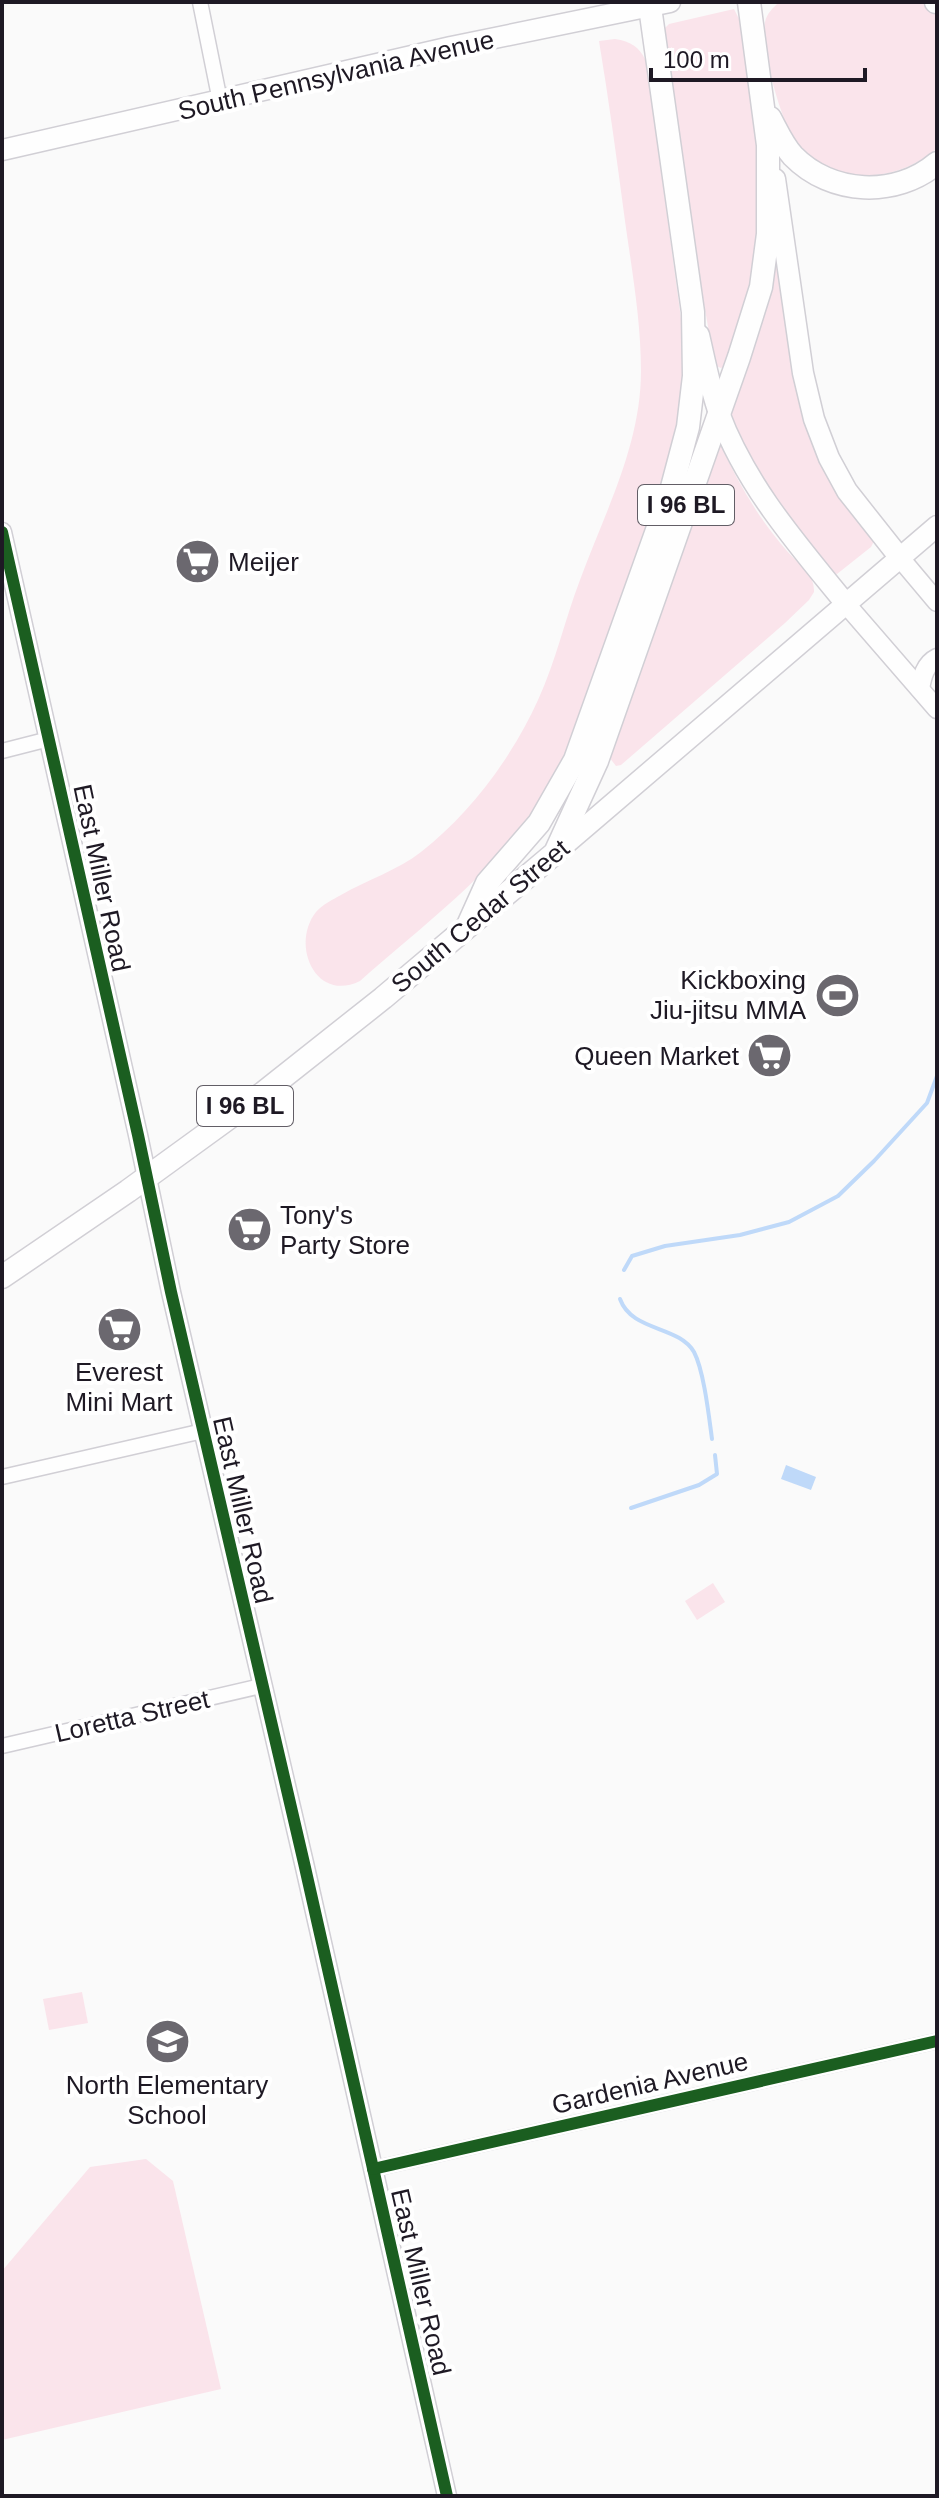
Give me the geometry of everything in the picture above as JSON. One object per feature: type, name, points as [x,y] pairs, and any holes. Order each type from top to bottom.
[{"type":"main road","name":"I 96 BL","points":[[555,853],[597,761],[750,325],[763,275],[768,234],[768,145],[749,2]]},
{"type":"main road","name":"South Pennsylvania Avenue","points":[[2,150],[451,47],[656,4]]},
{"type":"main road","name":"I 96 BL","points":[[467,928],[487,883],[531,833],[575,760],[666,505],[685,442],[694,376],[693,312],[656,4]]},
{"type":"main road","points":[[762,103],[794,156],[816,173],[838,182],[859,187],[891,186],[915,178],[937,163]]},
{"type":"main road","points":[[768,145],[782,218],[803,373],[814,419],[829,458],[847,491],[900,558]]},
{"type":"main road","points":[[693,312],[718,412],[737,453],[790,535],[846,604]]},
{"type":"main road","name":"South Cedar Street","points":[[2,1277],[263,1093],[383,998],[937,526]]},
{"type":"street","points":[[200,2],[220,101]]},
{"type":"street","name":"East Miller Road","points":[[2,532],[138,1135],[145,1178],[447,2496]]},
{"type":"street","points":[[900,558],[937,602]]},
{"type":"street","points":[[846,604],[937,709]]},
{"type":"street","points":[[920,689],[922,675],[931,661],[937,658]]},
{"type":"street","points":[[2,751],[49,739]]},
{"type":"street","points":[[2,1477],[203,1431]]},
{"type":"street","name":"Loretta Street","points":[[2,1746],[261,1686]]},
{"type":"street","name":"Gardenia Avenue","points":[[373,2169],[937,2041]]},
{"type":"shaded area","points":[[779,2],[921,2],[937,15],[937,148],[905,168],[867,176],[829,169],[813,160],[798,146],[785,122],[769,67],[765,22]]},
{"type":"shaded area","points":[[734,9],[741,23],[762,206],[753,281],[725,366],[721,368],[714,361],[700,281],[665,28],[669,24]]},
{"type":"shaded area","points":[[599,41],[626,41],[640,52],[650,77],[682,326],[679,416],[670,459],[568,749],[533,814],[474,881],[360,981],[344,986],[331,984],[320,978],[307,954],[309,925],[316,912],[331,900],[421,852],[457,820],[503,763],[528,721],[544,685],[628,452],[639,398],[639,334]]},
{"type":"shaded area","points":[[778,262],[795,371],[874,541],[871,547],[837,574],[817,554],[775,497],[751,457],[731,414]]},
{"type":"shaded area","points":[[720,443],[749,500],[777,539],[809,574],[814,592],[785,623],[621,765],[616,766],[609,757]]},
{"type":"shaded area","points":[[713,1583],[725,1602],[697,1620],[685,1601]]},
{"type":"shaded area","points":[[82,1992],[88,2023],[49,2030],[43,1999]]},
{"type":"shaded area","points":[[146,2159],[173,2181],[221,2389],[2,2440],[2,2271],[90,2167]]},
{"type":"water","points":[[786,1465],[816,1477],[811,1490],[781,1479]]},
{"type":"waterway","points":[[624,1270],[632,1256],[665,1246],[740,1235],[789,1222],[838,1196],[927,1103],[937,1076]]},
{"type":"waterway","points":[[620,1299],[634,1317],[677,1337],[694,1352],[703,1382],[712,1439]]},
{"type":"waterway","points":[[631,1508],[699,1485],[717,1474],[715,1455]]},
{"type":"cycle path","points":[[2,532],[171,1292],[447,2496]]},
{"type":"cycle path","points":[[373,2169],[937,2041]]},
{"type":"place","name":"Meijer","points":[[197,562]]},
{"type":"place","name":"Kickboxing Jiu-jitsu MMA","points":[[837,995]]},
{"type":"place","name":"Queen Market","points":[[770,1056]]},
{"type":"place","name":"Tony's Party Store","points":[[249,1230]]},
{"type":"place","name":"Everest Mini Mart","points":[[119,1329]]},
{"type":"place","name":"North Elementary School","points":[[167,2042]]}]
